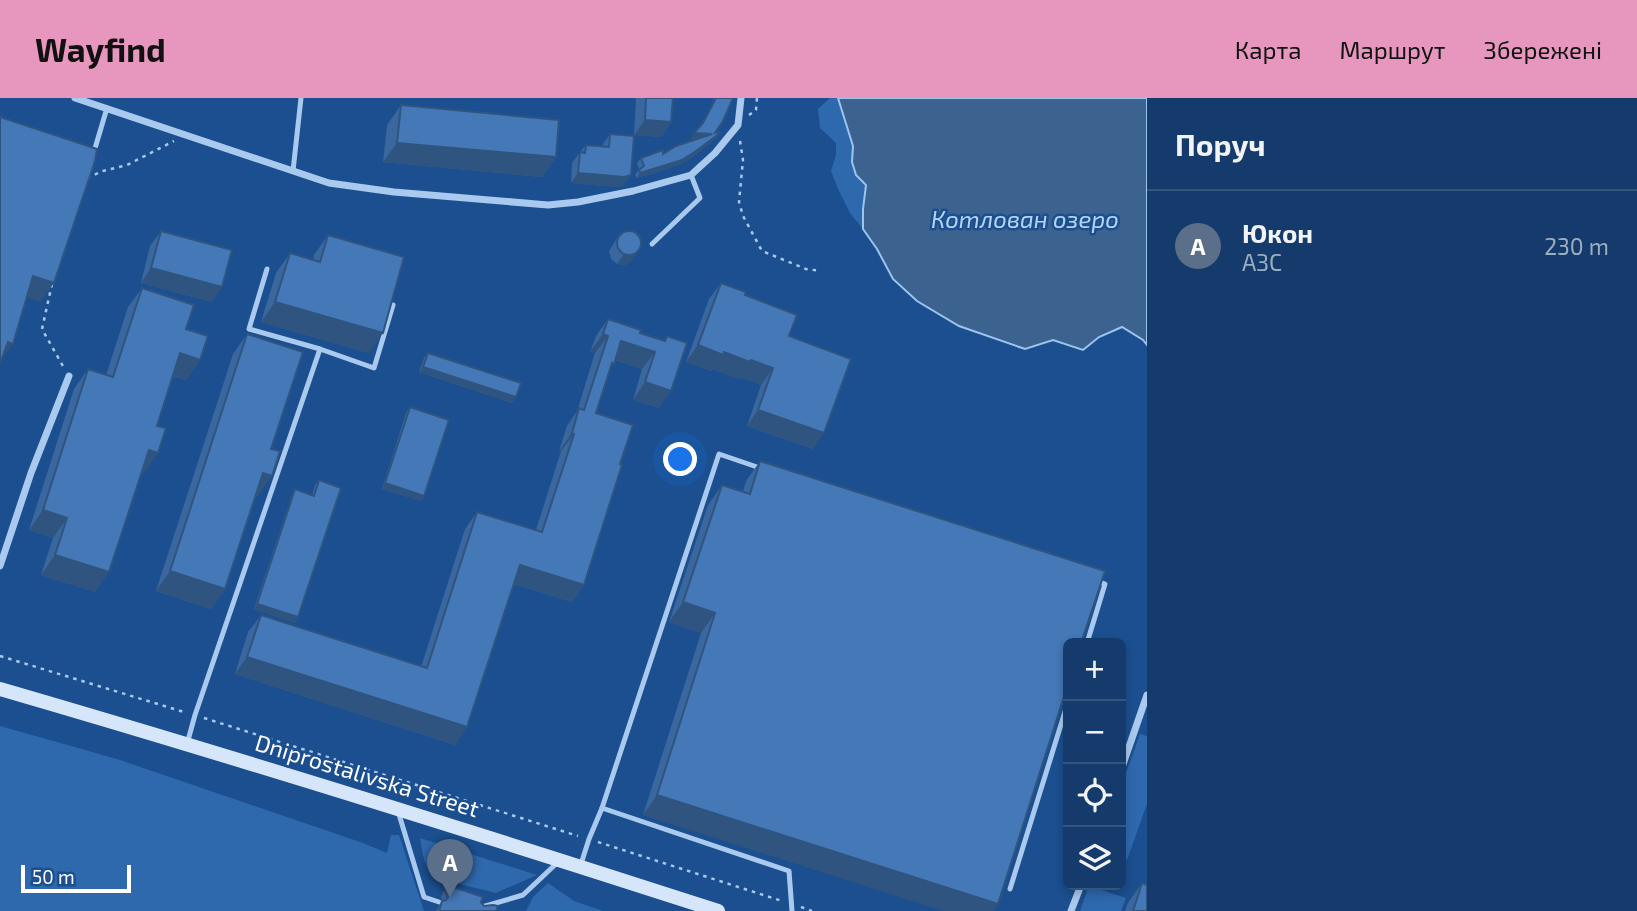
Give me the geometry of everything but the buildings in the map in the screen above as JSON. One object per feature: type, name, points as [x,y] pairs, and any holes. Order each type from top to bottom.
[{"type":"street","points":[[75,98],[329,183],[394,192],[548,205],[633,191],[691,175],[715,153],[738,125],[741,98]]},
{"type":"street","points":[[0,566],[31,473],[69,376]]},
{"type":"street","name":"Dniprostalivska Street","points":[[0,689],[397,808],[718,911]]},
{"type":"street","points":[[1123,764],[1147,695]]},
{"type":"street","points":[[1071,911],[1079,890]]},
{"type":"lane","points":[[293,171],[302,98]]},
{"type":"lane","points":[[86,178],[107,108]]},
{"type":"lane","points":[[652,244],[700,198],[691,175]]},
{"type":"lane","points":[[267,269],[249,329],[374,368],[393,305]]},
{"type":"lane","points":[[187,744],[320,349]]},
{"type":"lane","points":[[580,867],[719,453],[770,471]]},
{"type":"lane","points":[[1089,638],[1105,584],[1092,580]]},
{"type":"lane","points":[[1010,889],[1063,718]]},
{"type":"lane","points":[[397,808],[424,897],[439,902]]},
{"type":"lane","points":[[602,808],[789,871],[791,907]]},
{"type":"lane","points":[[482,907],[523,895],[560,861]]},
{"type":"path","points":[[738,125],[743,160],[739,202],[753,236],[762,251],[806,269],[821,271]]},
{"type":"path","points":[[86,178],[127,165],[187,135]]},
{"type":"path","points":[[54,278],[42,329],[69,376]]},
{"type":"path","points":[[0,656],[589,839],[791,907],[812,911]]},
{"type":"shaded area","points":[[830,98],[838,98],[853,146],[852,162],[856,175],[866,185],[863,229],[850,213],[831,171],[836,155],[836,143],[820,128],[818,109]]},
{"type":"shaded area","points":[[0,726],[117,759],[387,853],[391,835],[399,835],[424,911],[0,911]]},
{"type":"shaded area","points":[[1140,734],[1147,736],[1147,804],[1127,860],[1126,860],[1126,773]]},
{"type":"shaded area","points":[[420,838],[537,875],[496,893],[451,881],[430,871],[423,856]]},
{"type":"shaded area","points":[[548,883],[574,901],[603,911],[526,911],[533,897]]},
{"type":"shaded area","points":[[1088,890],[1101,890],[1126,898],[1121,911],[1080,911]]},
{"type":"water","name":"Котлован озеро","points":[[838,98],[1147,98],[1147,345],[1122,327],[1099,337],[1083,350],[1053,340],[1025,349],[959,326],[917,301],[893,279],[863,229],[866,185],[856,175],[852,162],[853,146]]},
{"type":"place","name":"Юкон","points":[[450,897]]}]
